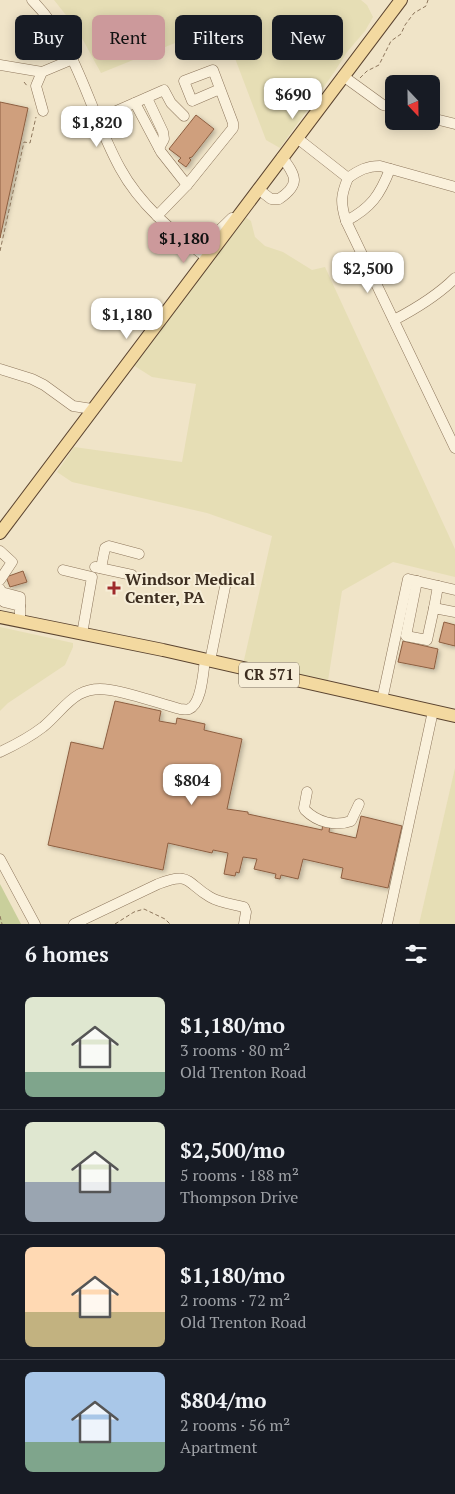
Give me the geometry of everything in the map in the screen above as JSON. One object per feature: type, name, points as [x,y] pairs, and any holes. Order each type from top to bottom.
[{"type":"main road","points":[[0,533],[297,138],[395,3]]},
{"type":"main road","name":"CR 571","points":[[0,617],[208,660],[455,716]]},
{"type":"street","points":[[32,0],[45,15]]},
{"type":"street","points":[[0,65],[42,72],[71,60]]},
{"type":"street","points":[[73,60],[120,168],[136,193],[157,216],[206,257]]},
{"type":"street","points":[[40,112],[36,86],[42,72]]},
{"type":"street","points":[[343,76],[385,106]]},
{"type":"street","points":[[98,119],[164,90],[171,104],[184,116]]},
{"type":"street","points":[[157,216],[187,185],[233,128],[220,90]]},
{"type":"street","points":[[148,98],[163,132],[164,139],[159,148]]},
{"type":"street","points":[[135,103],[159,148],[187,185]]},
{"type":"street","points":[[440,120],[455,124]]},
{"type":"street","points":[[297,138],[348,178]]},
{"type":"street","points":[[258,189],[271,199],[279,199],[294,184],[292,172],[282,158]]},
{"type":"street","points":[[455,188],[380,166],[370,166],[348,178],[342,192],[341,205],[346,221],[455,448]]},
{"type":"street","points":[[346,221],[367,208],[375,200],[390,169]]},
{"type":"street","points":[[180,237],[195,241],[206,240],[214,235],[249,202]]},
{"type":"street","points":[[394,320],[423,305],[442,291],[455,278]]},
{"type":"street","points":[[0,369],[32,379],[44,385],[73,406],[92,409]]},
{"type":"street","points":[[73,406],[79,426]]},
{"type":"street","points":[[101,568],[105,548],[109,546],[138,554]]},
{"type":"street","points":[[0,577],[12,562],[1,555]]},
{"type":"street","points":[[82,634],[95,566],[132,575]]},
{"type":"street","points":[[63,570],[92,577]]},
{"type":"street","points":[[0,752],[19,743],[44,726],[65,704],[76,696],[89,691],[109,690],[180,710],[189,709],[196,704],[227,577]]},
{"type":"street","points":[[382,700],[408,579],[455,590]]},
{"type":"street","points":[[417,581],[406,636],[427,640],[438,586]]},
{"type":"street","points":[[0,612],[2,594],[20,597],[20,621]]},
{"type":"street","points":[[434,608],[455,612]]},
{"type":"street","points":[[387,924],[433,711]]},
{"type":"street","points":[[307,792],[305,810],[317,819],[331,824],[352,821],[359,804]]},
{"type":"street","points":[[0,859],[36,924]]},
{"type":"street","points":[[74,924],[169,879],[178,878],[194,884],[211,898],[244,907],[246,912],[244,924]]},
{"type":"path","points":[[360,79],[367,71],[379,65],[391,41],[401,34],[405,25],[414,14],[426,6],[428,0]]},
{"type":"path","points":[[24,82],[28,88]]},
{"type":"path","points":[[0,251],[24,142],[30,143],[40,112]]},
{"type":"path","points":[[115,924],[134,912],[144,909],[154,912],[170,924]]},
{"type":"path","points":[[0,916],[2,924]]},
{"type":"shaded area","points":[[54,0],[361,0],[367,5],[373,17],[365,31],[343,58],[343,15],[272,15],[272,60],[342,60],[280,148],[266,140],[236,60],[262,60],[262,15],[175,15],[175,43],[165,47],[165,15],[92,15],[92,56],[82,38],[82,15],[66,15]]},
{"type":"shaded area","points":[[94,60],[133,60],[101,73]]},
{"type":"shaded area","points":[[244,216],[251,221],[255,237],[265,246],[283,252],[312,270],[325,267],[455,549],[455,577],[393,562],[342,591],[327,687],[242,669],[272,536],[207,513],[72,482],[57,472],[74,447],[182,462],[196,384],[152,377],[133,365]]},
{"type":"shaded area","points":[[0,627],[73,643],[73,647],[65,665],[8,703],[0,711]]},
{"type":"shaded area","points":[[455,768],[455,924],[419,924]]},
{"type":"green space","points":[[0,884],[21,924],[0,924]]},
{"type":"building","points":[[0,102],[28,108],[0,238]]},
{"type":"building","points":[[196,115],[214,129],[192,157],[189,158],[191,160],[186,167],[178,161],[181,158],[169,149]]},
{"type":"building","points":[[23,571],[27,582],[10,587],[6,577]]},
{"type":"building","points":[[444,622],[455,625],[455,646],[439,642]]},
{"type":"building","points":[[403,641],[438,649],[434,669],[398,662]]},
{"type":"building","points":[[115,701],[161,711],[159,721],[176,724],[177,718],[205,724],[204,730],[242,739],[227,809],[248,812],[248,814],[322,830],[323,823],[330,825],[329,832],[356,838],[361,816],[402,826],[388,888],[341,878],[343,868],[303,859],[298,879],[281,875],[280,879],[275,878],[276,874],[254,869],[257,859],[243,857],[239,873],[236,872],[235,876],[224,874],[228,853],[213,850],[212,853],[168,843],[163,870],[48,845],[71,742],[103,749]]},
{"type":"place","name":"Windsor Medical Center, PA","points":[[114,588]]}]
